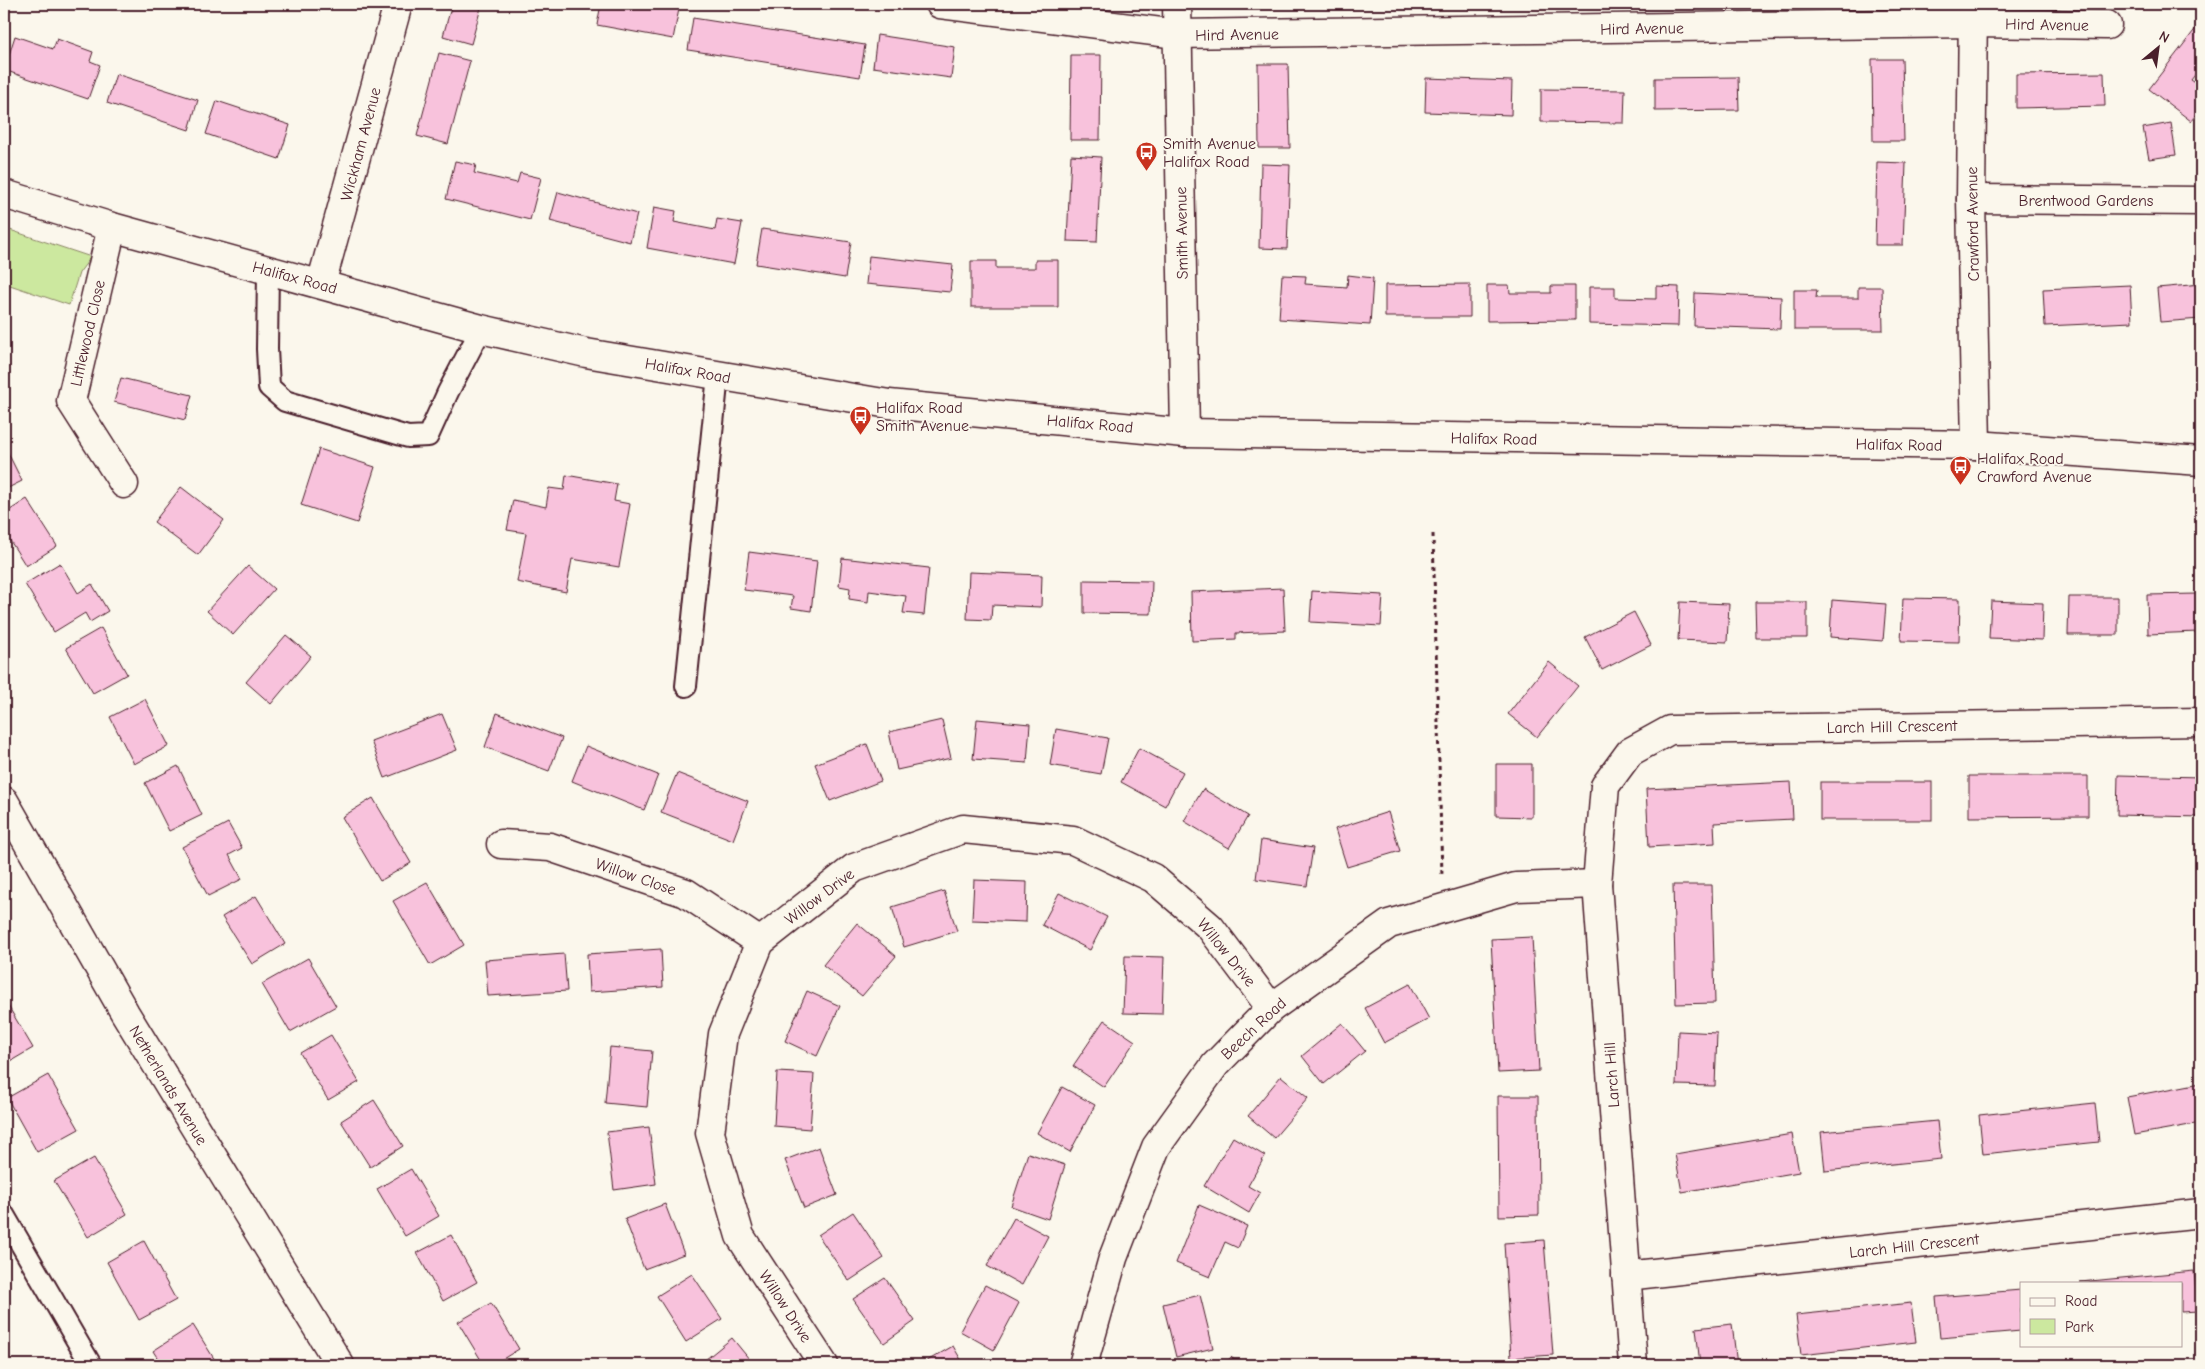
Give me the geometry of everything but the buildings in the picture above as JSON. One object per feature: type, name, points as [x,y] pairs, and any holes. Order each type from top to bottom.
[{"type":"main road","name":"Wickham Avenue","points":[[321,284],[398,4]]},
{"type":"main road","name":"Hird Avenue","points":[[940,4],[1177,34],[1973,14],[2107,25]]},
{"type":"main road","name":"Smith Avenue","points":[[1177,4],[1185,432]]},
{"type":"main road","name":"Crawford Avenue","points":[[1973,14],[1971,199],[1976,445]]},
{"type":"main road","name":"Halifax Road","points":[[4,194],[112,227],[481,329],[586,353],[889,404],[1185,432],[1976,445],[2201,461]]},
{"type":"main road","name":"Brentwood Gardens","points":[[1971,199],[2201,201]]},
{"type":"main road","name":"Littlewood Close","points":[[112,227],[72,402],[124,484]]},
{"type":"main road","name":"Larch Hill Crescent","points":[[1605,786],[1630,752],[1670,730],[2201,722]]},
{"type":"main road","name":"Larch Hill","points":[[1605,786],[1597,884],[1633,1365]]},
{"type":"main road","name":"Netherlands Avenue","points":[[4,802],[125,1013],[340,1365]]},
{"type":"main road","name":"Willow Drive","points":[[824,1365],[740,1236],[710,1133],[722,1034],[760,942],[854,868],[963,828],[1074,840],[1153,878],[1210,927],[1271,1008]]},
{"type":"main road","name":"Willow Close","points":[[500,844],[550,847],[686,893],[760,942]]},
{"type":"main road","name":"Beech Road","points":[[1082,1365],[1113,1258],[1156,1147],[1215,1065],[1271,1008],[1389,924],[1516,886],[1597,884]]},
{"type":"main road","name":"Larch Hill Crescent","points":[[1626,1276],[2201,1213]]},
{"type":"lane","points":[[268,270],[266,349],[269,387],[285,401],[408,437],[428,436],[448,392],[481,329]]},
{"type":"lane","points":[[686,686],[718,375]]},
{"type":"lane","points":[[4,1215],[91,1365]]},
{"type":"path","points":[[1433,534],[1443,908]]},
{"type":"green space","points":[[4,228],[91,257],[79,273],[69,305],[4,283]]},
{"type":"place","name":"Smith Avenue Halifax Road","points":[[1147,171]]},
{"type":"place","name":"Halifax Road Smith Avenue","points":[[860,435]]},
{"type":"place","name":"Halifax Road Crawford Avenue","points":[[1961,486]]}]
